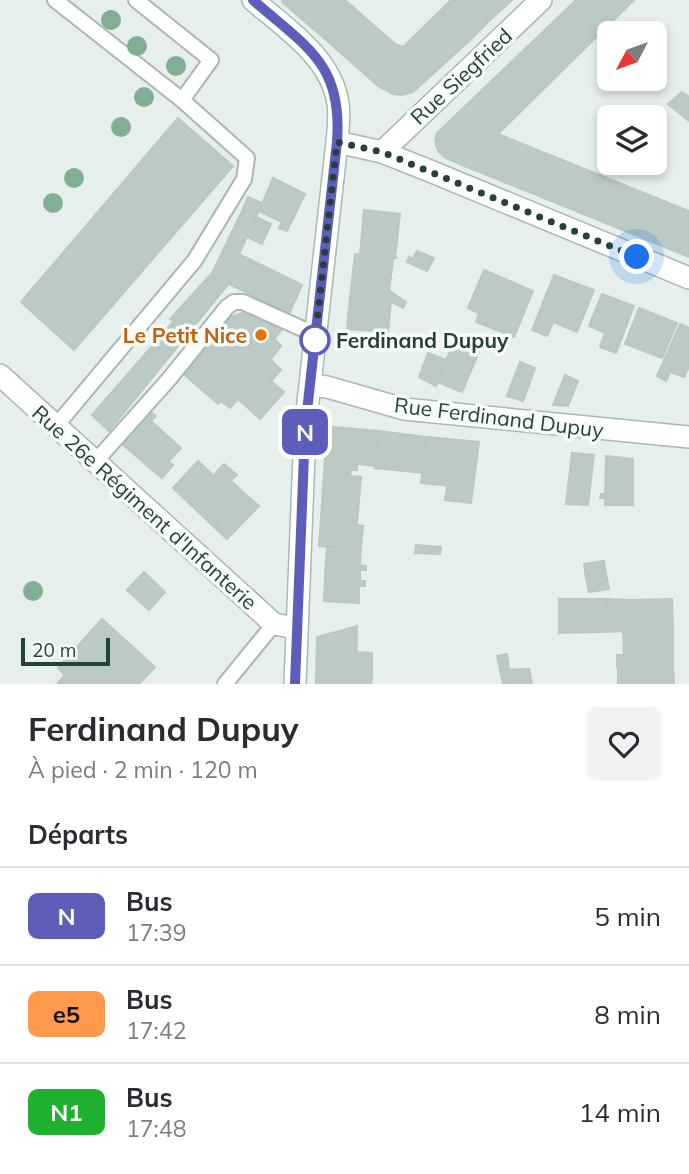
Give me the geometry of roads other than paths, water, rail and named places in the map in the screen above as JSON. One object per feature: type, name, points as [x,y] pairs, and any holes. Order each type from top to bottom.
[{"type":"street","points":[[253,0],[304,45],[328,73],[338,103],[337,142],[305,429],[295,684]]},
{"type":"street","name":"Rue Siegfried","points":[[382,152],[541,0]]},
{"type":"street","points":[[337,142],[382,152],[689,278]]},
{"type":"street","name":"Rue 26e Régiment d'Infanterie","points":[[0,374],[274,624],[296,628]]},
{"type":"street","name":"Rue Ferdinand Dupuy","points":[[311,385],[404,409],[689,437]]},
{"type":"lane","points":[[55,0],[182,100],[247,158],[244,179],[195,260],[56,426]]},
{"type":"lane","points":[[136,0],[211,60],[182,100]]},
{"type":"lane","points":[[96,461],[234,302],[243,302],[316,335]]},
{"type":"lane","points":[[225,684],[274,624]]},
{"type":"place","name":"Le Petit Nice","points":[[261,335]]},
{"type":"place","name":"Ferdinand Dupuy","points":[[315,340]]}]
